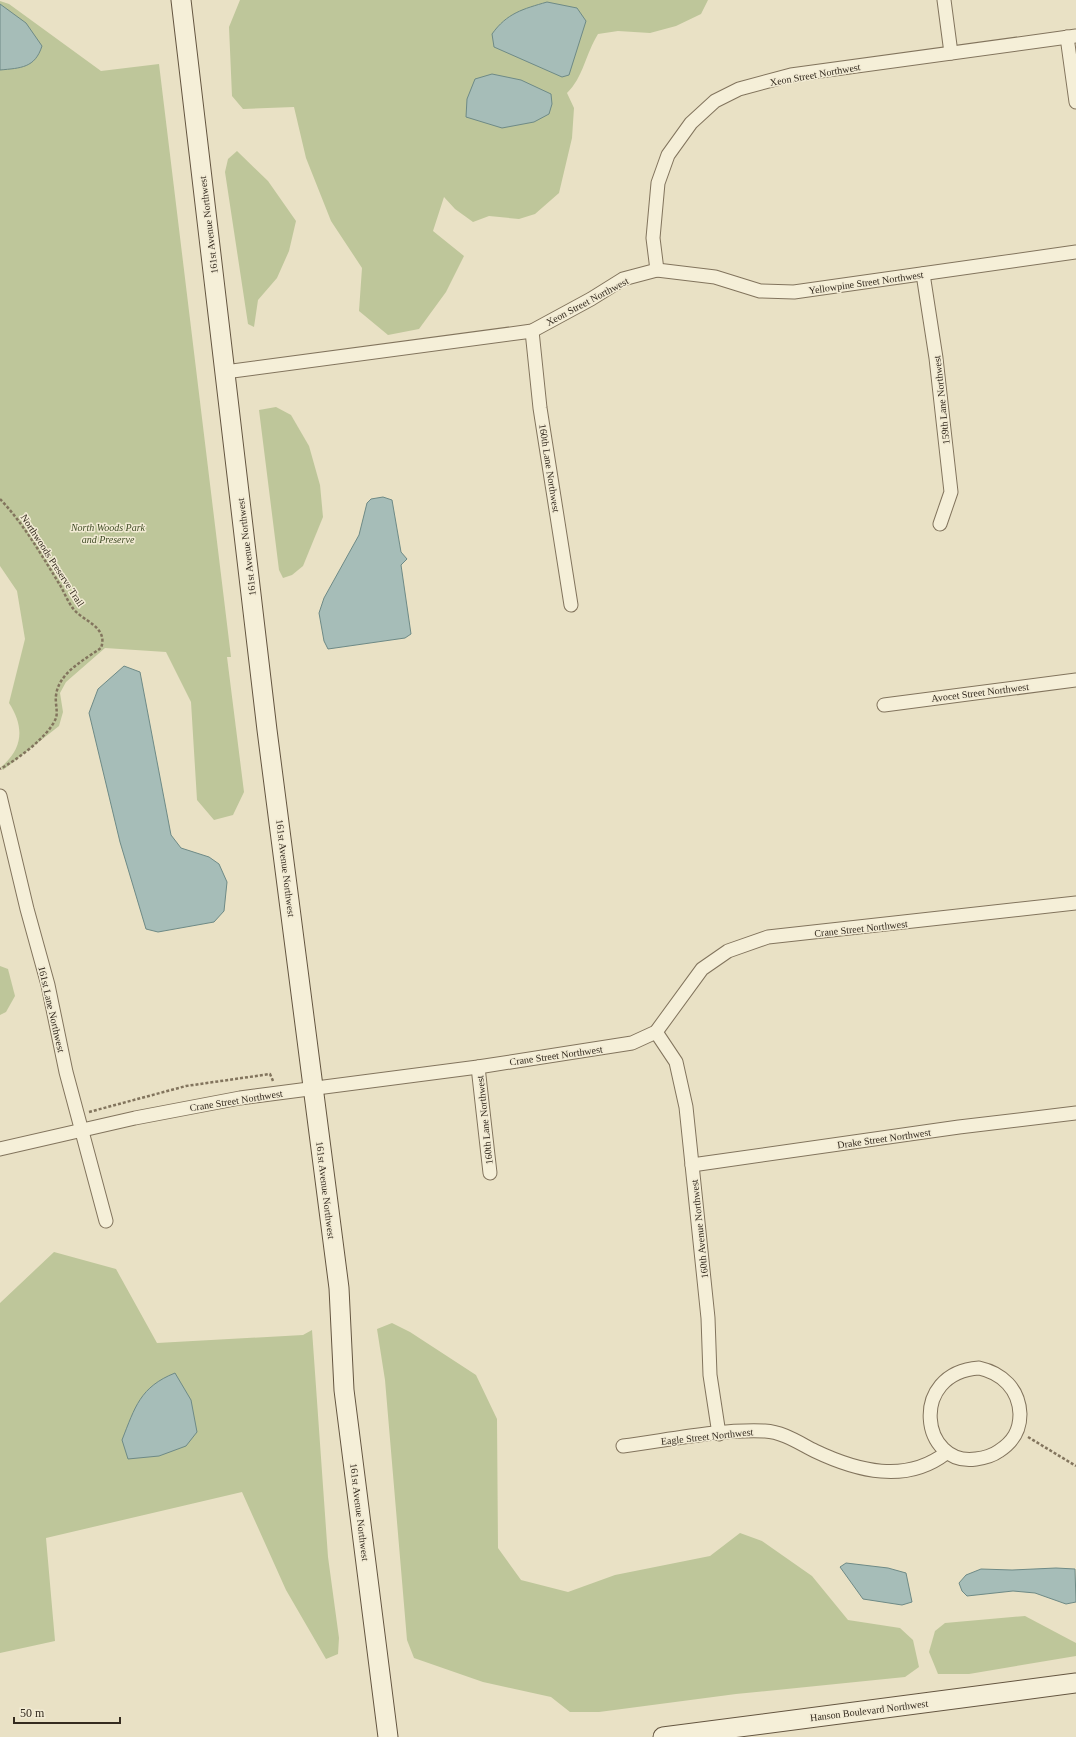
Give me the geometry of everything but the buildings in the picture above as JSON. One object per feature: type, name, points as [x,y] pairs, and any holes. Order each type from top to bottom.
[{"type":"main road","name":"161st Avenue Northwest","points":[[181,0],[267,730],[339,1288],[344,1390],[388,1737]]},
{"type":"main road","name":"Hanson Boulevard Northwest","points":[[663,1737],[1076,1683]]},
{"type":"street","points":[[944,0],[952,53]]},
{"type":"street","name":"Xeon Street Northwest","points":[[225,372],[532,331],[591,299],[623,279],[658,270],[653,238],[658,183],[668,155],[691,122],[715,101],[739,88],[791,76],[1071,36]]},
{"type":"street","points":[[1071,36],[1076,102]]},
{"type":"street","name":"Yellowpine Street Northwest","points":[[658,270],[715,277],[760,291],[794,292],[1076,252]]},
{"type":"street","name":"159th Lane Northwest","points":[[923,274],[936,358],[951,492],[940,524]]},
{"type":"street","name":"160th Lane Northwest","points":[[532,331],[540,408],[571,605]]},
{"type":"street","name":"Avocet Street Northwest","points":[[884,704],[1076,680]]},
{"type":"street","name":"161st Lane Northwest","points":[[0,796],[27,909],[48,985],[66,1072],[106,1221]]},
{"type":"street","name":"Crane Street Northwest","points":[[0,1149],[179,1109],[279,1092],[478,1067],[632,1043],[656,1032],[702,969],[728,951],[768,937],[1076,903]]},
{"type":"street","name":"160th Avenue Northwest","points":[[656,1032],[676,1062],[686,1107],[708,1318],[710,1375],[719,1434]]},
{"type":"street","name":"160th Lane Northwest","points":[[478,1067],[490,1173]]},
{"type":"street","name":"Drake Street Northwest","points":[[692,1165],[959,1127],[1076,1113]]},
{"type":"street","points":[[979,1368],[992,1371],[1005,1379],[1015,1394],[1020,1407],[1020,1422],[1012,1441],[996,1454],[984,1458],[970,1460],[956,1458],[946,1453],[939,1445],[930,1420],[930,1406],[939,1387],[945,1380],[960,1371],[979,1368]]},
{"type":"street","name":"Eagle Street Northwest","points":[[623,1446],[719,1434],[766,1431],[783,1435],[846,1464],[869,1471],[907,1471],[924,1467],[946,1453]]},
{"type":"path","name":"Northwoods Preserve Trail","points":[[0,499],[17,519],[61,587],[72,608],[82,618],[92,623],[102,636],[103,643],[101,648],[70,670],[59,686],[56,696],[57,716],[44,736],[0,769]]},
{"type":"path","points":[[78,1114],[186,1086],[270,1074],[279,1092]]},
{"type":"path","points":[[1017,1432],[1076,1466]]},
{"type":"green space","points":[[240,0],[708,0],[701,14],[676,26],[650,33],[618,31],[598,34],[581,73],[567,93],[574,108],[572,138],[559,193],[535,214],[519,219],[489,216],[473,222],[455,209],[444,197],[433,231],[464,256],[446,292],[419,329],[388,335],[359,311],[362,268],[331,221],[306,158],[294,107],[243,109],[232,96],[229,27]]},
{"type":"green space","name":"North Woods Park and Preserve","points":[[0,1],[9,4],[101,71],[159,64],[231,657],[227,657],[244,792],[233,815],[214,820],[197,800],[191,702],[166,652],[105,648],[66,682],[60,693],[63,712],[59,726],[3,770],[1,767],[9,760],[18,744],[19,728],[14,712],[9,703],[25,639],[17,591],[0,566]]},
{"type":"green space","points":[[237,151],[268,181],[296,221],[289,251],[277,278],[258,300],[254,327],[248,324],[225,172],[228,159]]},
{"type":"green space","points":[[276,407],[291,415],[309,446],[320,485],[323,517],[303,566],[292,575],[283,578],[279,570],[259,410]]},
{"type":"green space","points":[[0,966],[8,969],[15,996],[6,1012],[0,1015]]},
{"type":"green space","points":[[54,1252],[116,1269],[157,1343],[303,1335],[312,1330],[328,1557],[339,1638],[338,1654],[326,1659],[286,1590],[242,1492],[46,1538],[55,1641],[0,1653],[0,1303]]},
{"type":"green space","points":[[392,1323],[410,1332],[476,1375],[497,1419],[498,1548],[521,1580],[568,1592],[615,1575],[710,1556],[740,1533],[762,1541],[812,1576],[848,1620],[900,1628],[913,1640],[919,1667],[905,1677],[736,1694],[599,1712],[570,1712],[551,1697],[483,1682],[414,1658],[407,1640],[385,1380],[377,1329]]},
{"type":"green space","points":[[1025,1616],[1076,1643],[1076,1656],[969,1674],[938,1674],[929,1652],[935,1631],[945,1623]]},
{"type":"water","points":[[547,2],[577,8],[586,21],[569,75],[562,77],[494,47],[492,34],[504,21],[516,13]]},
{"type":"water","points":[[0,4],[26,23],[42,46],[35,59],[26,66],[0,70]]},
{"type":"water","points":[[492,74],[521,80],[551,94],[552,104],[549,114],[534,122],[502,128],[466,117],[467,99],[475,79]]},
{"type":"water","points":[[383,497],[392,500],[401,552],[407,559],[401,565],[411,634],[405,638],[328,649],[324,641],[319,613],[324,598],[359,535],[367,503],[371,499]]},
{"type":"water","points":[[124,666],[140,672],[171,835],[181,848],[209,857],[219,864],[227,882],[224,911],[214,922],[158,932],[146,929],[120,842],[89,713],[98,689]]},
{"type":"water","points":[[175,1373],[191,1400],[197,1432],[186,1446],[159,1456],[128,1459],[122,1440],[135,1408],[140,1399],[154,1385]]},
{"type":"water","points":[[846,1563],[888,1568],[906,1573],[912,1602],[902,1605],[863,1599],[840,1567]]},
{"type":"water","points":[[1056,1568],[1075,1569],[1076,1602],[1066,1604],[1035,1593],[1013,1591],[967,1596],[962,1591],[959,1583],[966,1575],[981,1569],[1012,1570]]}]
